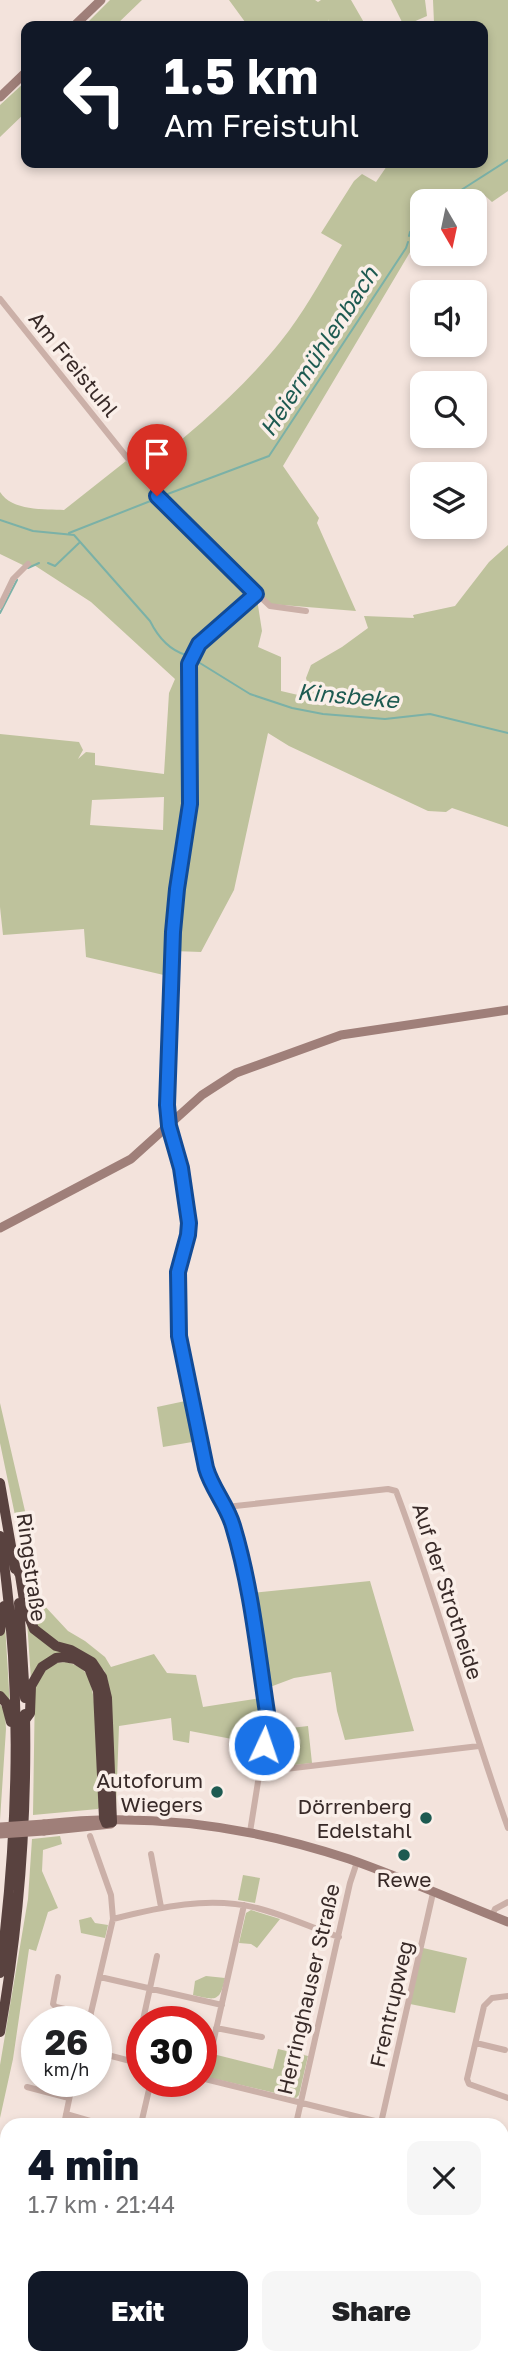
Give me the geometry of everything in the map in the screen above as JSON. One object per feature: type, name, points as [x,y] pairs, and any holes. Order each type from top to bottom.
[{"type":"highway","name":"Ringstraße","points":[[0,1483],[23,1648],[25,1720],[22,1861],[0,2032]]},
{"type":"highway","name":"Ringstraße","points":[[0,1536],[9,1561],[16,1779],[11,1875],[0,1973]]},
{"type":"highway","points":[[0,1631],[4,1614],[0,1573],[9,1561],[20,1575],[25,1607],[34,1629],[56,1646],[84,1657],[99,1669],[107,1698],[108,1820]]},
{"type":"highway","points":[[25,1720],[30,1713],[32,1686],[42,1667],[56,1658],[64,1657],[75,1659],[89,1668],[98,1691],[108,1820]]},
{"type":"highway","points":[[0,1696],[9,1712],[10,1768],[16,1779]]},
{"type":"main road","points":[[79,21],[101,0]]},
{"type":"main road","points":[[0,97],[21,77]]},
{"type":"main road","points":[[0,1228],[121,1166],[141,1152],[202,1095],[226,1079],[325,1040],[363,1030],[508,1010]]},
{"type":"main road","points":[[0,1834],[108,1820],[173,1822],[250,1832],[357,1862],[508,1922]]},
{"type":"main road","points":[[0,1827],[44,1827]]},
{"type":"street","name":"Am Freistuhl","points":[[0,299],[169,510],[270,606],[306,611]]},
{"type":"street","points":[[0,606],[13,579],[27,565]]},
{"type":"street","points":[[250,1832],[268,1719],[244,1572],[233,1523],[213,1488],[206,1468],[179,1336],[178,1272],[189,1223],[167,1105],[173,932],[190,804],[189,664],[199,644],[256,594]]},
{"type":"street","name":"Auf der Strotheide","points":[[226,1507],[388,1489],[396,1491],[439,1612],[479,1746],[508,1828]]},
{"type":"street","points":[[260,1772],[479,1746]]},
{"type":"street","points":[[90,1836],[111,1895],[113,1919],[93,2006]]},
{"type":"street","points":[[151,1854],[161,1907]]},
{"type":"street","name":"Herringhauser Straße","points":[[297,2118],[349,1883],[357,1862]]},
{"type":"street","name":"Frentrupweg","points":[[385,2118],[433,1893]]},
{"type":"street","points":[[492,1916],[495,1909],[508,1902]]},
{"type":"street","points":[[113,1919],[185,1903],[244,1905],[339,1937]]},
{"type":"street","points":[[217,2024],[244,1905]]},
{"type":"street","points":[[146,2006],[157,1956]]},
{"type":"street","points":[[55,2006],[53,2004],[58,1977]]},
{"type":"street","points":[[100,1977],[222,2005]]},
{"type":"street","points":[[508,1996],[492,1997],[484,2006],[468,2082],[508,2098]]},
{"type":"street","points":[[217,2028],[262,2037]]},
{"type":"street","points":[[476,2043],[505,2050]]},
{"type":"street","points":[[217,2083],[359,2118]]},
{"type":"street","points":[[65,2097],[69,2098],[65,2118]]},
{"type":"street","points":[[142,2118],[147,2097]]},
{"type":"street","points":[[66,2114],[80,2118]]},
{"type":"green space","points":[[110,0],[142,0],[120,21],[89,21]]},
{"type":"green space","points":[[229,0],[351,0],[363,21],[328,19],[329,21],[244,21]]},
{"type":"green space","points":[[391,0],[425,0],[427,16],[416,21],[402,21]]},
{"type":"green space","points":[[433,0],[508,0],[508,191],[492,202],[487,197],[487,189],[410,189],[410,252],[283,466],[319,518],[317,523],[356,611],[270,604],[170,508],[143,471],[233,393],[290,330],[342,245],[321,233],[354,181],[362,174],[376,182],[386,168],[488,168],[488,21],[434,21]]},
{"type":"green space","points":[[21,86],[21,117],[0,137],[0,105]]},
{"type":"green space","points":[[126,461],[155,497],[248,590],[254,601],[257,599],[262,631],[258,647],[281,657],[281,691],[311,698],[306,678],[311,665],[368,628],[364,616],[414,618],[413,615],[455,606],[489,562],[508,545],[508,827],[452,808],[446,812],[428,811],[289,746],[268,733],[234,890],[201,952],[173,951],[168,976],[86,957],[84,929],[3,935],[0,907],[0,734],[79,742],[83,750],[78,759],[86,752],[95,753],[95,765],[164,774],[169,693],[175,679],[91,602],[34,565],[29,568],[0,554],[0,492],[12,503],[20,506],[64,510]],"holes":[[[164,797],[163,830],[90,825],[92,800]]]},
{"type":"green space","points":[[190,1400],[198,1441],[163,1447],[157,1407]]},
{"type":"green space","points":[[0,1403],[25,1511],[41,1602],[68,1631],[105,1657],[111,1667],[154,1654],[167,1673],[196,1675],[203,1707],[261,1698],[264,1721],[257,1769],[253,1743],[190,1731],[189,1743],[173,1740],[171,1718],[119,1726],[116,1808],[108,1681],[104,1670],[38,1629],[29,1607],[21,1544],[0,1443]]},
{"type":"green space","points":[[370,1581],[414,1731],[345,1740],[331,1672],[294,1678],[270,1687],[274,1730],[308,1726],[312,1763],[268,1768],[264,1766],[270,1720],[251,1593]]},
{"type":"green space","points":[[27,1621],[98,1676],[59,1656],[31,1680]]},
{"type":"green space","points":[[5,1624],[10,1706],[0,1693],[0,1636]]},
{"type":"green space","points":[[66,1662],[81,1668],[90,1681],[95,1714],[100,1806],[98,1809],[33,1815],[35,1686],[47,1668]]},
{"type":"green space","points":[[0,1704],[5,1712],[6,1729],[0,1820]]},
{"type":"green space","points":[[60,1836],[62,1844],[43,1850],[42,1871],[58,1908],[48,1912],[36,1951],[29,1949],[13,2059],[0,2118],[0,2065],[28,1899],[32,1839]]},
{"type":"green space","points":[[243,1875],[260,1878],[255,1903],[238,1900]]},
{"type":"green space","points":[[251,1910],[280,1919],[257,1948],[251,1944],[239,1943],[246,1913]]},
{"type":"green space","points":[[91,1917],[95,1923],[108,1925],[105,1938],[81,1933],[79,1920]]},
{"type":"green space","points":[[423,1948],[467,1958],[455,2013],[410,2004]]},
{"type":"green space","points":[[206,1976],[225,1978],[221,1992],[215,1998],[193,1995],[195,1981]]},
{"type":"green space","points":[[278,2049],[308,2056],[296,2098],[217,2079],[217,2055],[273,2069]]},
{"type":"waterway","name":"Heiermühlenbach","points":[[463,189],[508,160]]},
{"type":"waterway","name":"Heiermühlenbach","points":[[409,236],[410,232]]},
{"type":"waterway","name":"Heiermühlenbach","points":[[165,495],[269,456],[408,242]]},
{"type":"waterway","name":"Heiermühlenbach","points":[[69,533],[153,500]]},
{"type":"waterway","name":"Kinsbeke","points":[[0,520],[33,531],[74,535],[150,621],[165,642],[186,655]]},
{"type":"waterway","points":[[48,563],[55,566],[79,543]]},
{"type":"waterway","points":[[28,568],[39,563]]},
{"type":"waterway","points":[[0,613],[17,580]]},
{"type":"waterway","points":[[200,649],[255,602]]},
{"type":"waterway","name":"Kinsbeke","points":[[195,660],[250,694],[292,708],[323,714],[385,719],[430,714],[508,733]]},
{"type":"place","name":"Autoforum Wiegers","points":[[217,1792]]},
{"type":"place","name":"Dörrenberg Edelstahl","points":[[426,1818]]},
{"type":"place","name":"Rewe","points":[[404,1855]]},
{"type":"route","points":[[157,496],[256,594],[199,644],[189,664],[190,804],[173,932],[167,1105],[169,1126],[181,1168],[189,1223],[178,1272],[179,1336],[206,1468],[213,1488],[226,1507],[236,1535],[268,1719],[264,1745]]}]
